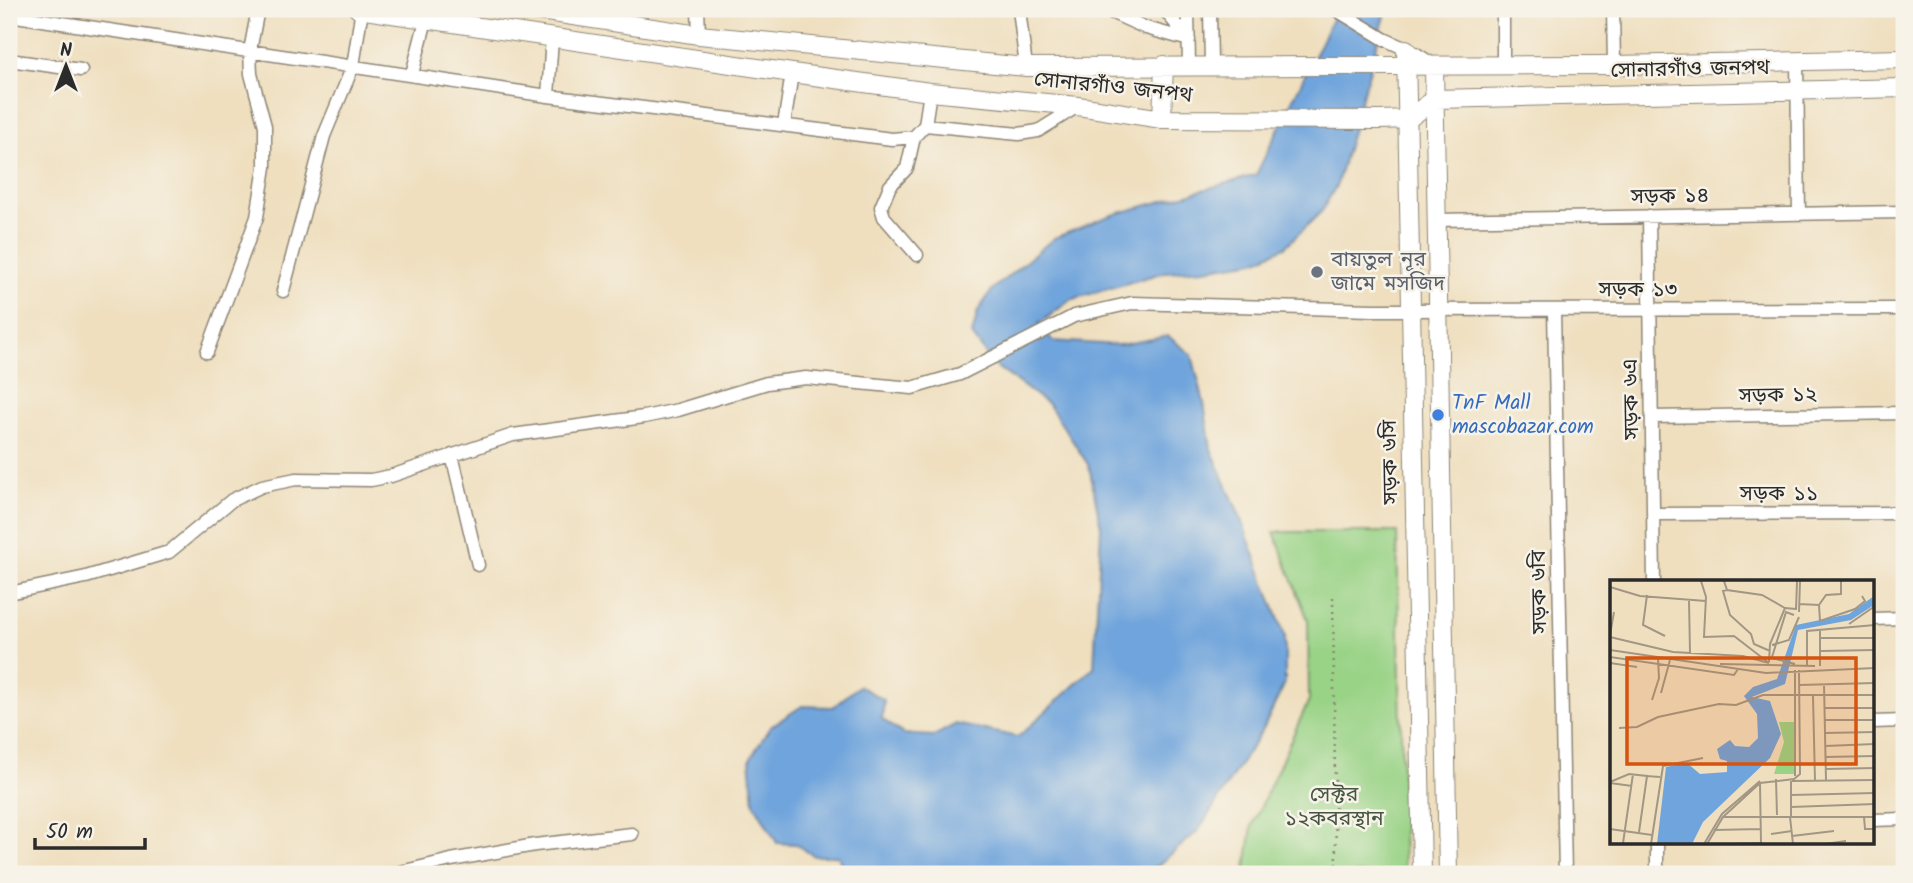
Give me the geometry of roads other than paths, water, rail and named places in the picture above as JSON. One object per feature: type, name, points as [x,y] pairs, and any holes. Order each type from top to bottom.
[{"type":"main road","name":"সোনারগাঁও জনপথ","points":[[360,9],[792,74],[930,92],[1078,106],[1162,120],[1408,119]]},
{"type":"main road","name":"সোনারগাঁও জনপথ","points":[[527,9],[699,35],[1026,67],[1384,66],[1407,57],[1434,66],[1904,59]]},
{"type":"main road","name":"সড়ক ৬সি","points":[[1407,57],[1422,874]]},
{"type":"main road","points":[[1162,120],[1164,65]]},
{"type":"main road","points":[[1434,66],[1448,874]]},
{"type":"main road","name":"সোনারগাঁও জনপথ","points":[[1435,99],[1904,88]]},
{"type":"main road","points":[[1408,119],[1435,99]]},
{"type":"main road","points":[[1419,758],[1446,758]]},
{"type":"street","points":[[207,352],[257,217],[265,167],[265,126],[251,74],[250,51],[258,9]]},
{"type":"street","points":[[283,291],[324,136],[353,66],[360,9]]},
{"type":"street","points":[[698,9],[699,35]]},
{"type":"street","points":[[1020,9],[1026,67]]},
{"type":"street","points":[[1104,9],[1146,29],[1189,40]]},
{"type":"street","points":[[1164,9],[1189,40]]},
{"type":"street","points":[[1188,9],[1189,65]]},
{"type":"street","points":[[1210,9],[1211,66]]},
{"type":"street","points":[[1503,9],[1503,66]]},
{"type":"street","points":[[1613,9],[1614,65]]},
{"type":"street","points":[[1338,10],[1407,57]]},
{"type":"street","points":[[9,15],[548,96],[892,139],[914,137]]},
{"type":"street","points":[[412,75],[426,20]]},
{"type":"street","points":[[548,96],[552,38]]},
{"type":"street","points":[[9,60],[81,70]]},
{"type":"street","points":[[1797,61],[1799,214]]},
{"type":"street","points":[[784,125],[792,74]]},
{"type":"street","points":[[917,256],[884,217],[881,207],[890,186],[907,168],[914,137],[925,125],[930,92]]},
{"type":"street","points":[[925,125],[1019,134],[1038,131],[1078,106]]},
{"type":"street","name":"সড়ক ১৪","points":[[1437,219],[1904,212]]},
{"type":"street","name":"সড়ক ৬এ","points":[[1649,216],[1654,580]]},
{"type":"street","name":"সড়ক ১৩","points":[[9,593],[86,577],[169,552],[232,500],[262,486],[296,479],[371,480],[513,435],[644,417],[678,410],[767,383],[806,378],[912,388],[960,374],[1074,316],[1132,303],[1373,310],[1904,309]]},
{"type":"street","name":"সড়ক ৬বি","points":[[1555,310],[1565,874]]},
{"type":"street","name":"সড়ক ১২","points":[[1652,417],[1904,413]]},
{"type":"street","points":[[452,455],[478,565]]},
{"type":"street","name":"সড়ক ১১","points":[[1653,514],[1904,513]]},
{"type":"street","points":[[1874,618],[1904,618]]},
{"type":"street","points":[[1874,722],[1904,721]]},
{"type":"street","points":[[1874,820],[1904,820]]},
{"type":"street","points":[[393,874],[451,860],[535,845],[632,834]]},
{"type":"street","points":[[1657,844],[1657,874]]},
{"type":"water","points":[[1337,9],[1387,9],[1337,184],[1322,211],[1285,247],[1255,261],[1165,272],[1070,300],[1039,324],[1053,341],[1120,345],[1168,336],[1192,355],[1204,403],[1211,449],[1239,514],[1285,636],[1285,683],[1264,727],[1198,831],[1148,874],[845,874],[838,856],[814,856],[795,844],[777,843],[754,803],[750,759],[770,727],[802,706],[833,707],[859,686],[884,700],[882,719],[903,734],[934,736],[956,724],[1018,737],[1094,667],[1101,527],[1089,466],[1049,405],[994,365],[972,335],[978,311],[993,289],[1054,238],[1109,216],[1256,175]]},
{"type":"place","name":"বায়তুল নূর জামে মসজিদ","points":[[1317,272]]},
{"type":"place","name":"TnF Mall mascobazar.com","points":[[1438,415]]},
{"type":"park label","name":"সেক্টর ১২কবরস্থান","points":[[1334,807]]}]
